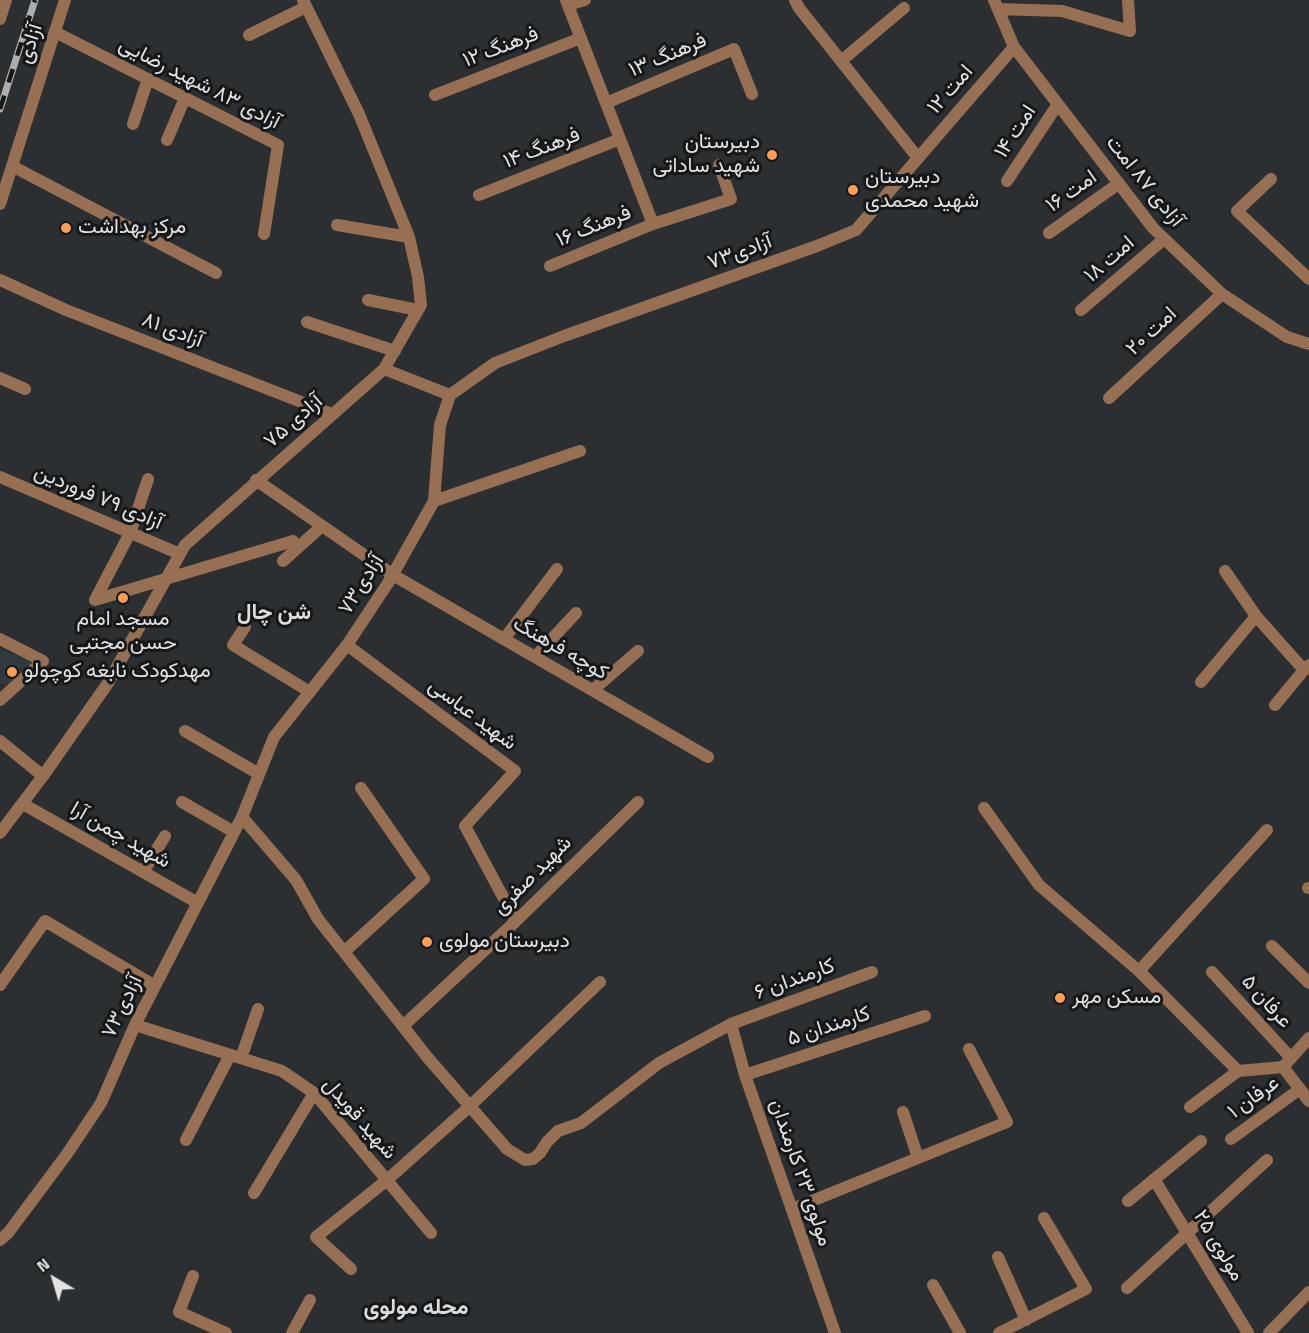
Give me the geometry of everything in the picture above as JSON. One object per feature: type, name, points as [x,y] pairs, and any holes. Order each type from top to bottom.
[{"type":"street","points":[[0,19],[6,0]]},
{"type":"street","name":"آزادی","points":[[0,204],[65,0]]},
{"type":"street","points":[[585,0],[567,3],[653,224]]},
{"type":"street","points":[[795,0],[918,158]]},
{"type":"street","points":[[996,4],[1062,11],[1130,31],[1128,0]]},
{"type":"street","points":[[249,35],[305,3]]},
{"type":"street","name":"آزادی ۷۵","points":[[0,833],[108,683],[184,545],[384,369],[421,305],[418,277],[409,237],[359,114],[305,3]]},
{"type":"street","name":"آزادی ۸۷ امت","points":[[996,4],[1014,47],[1153,228],[1222,294],[1287,337],[1309,344]]},
{"type":"street","points":[[841,61],[904,8]]},
{"type":"street","name":"آزادی ۸۳ شهید رضایی","points":[[55,32],[278,145],[264,234]]},
{"type":"street","name":"فرهنگ ۱۲","points":[[435,95],[581,38]]},
{"type":"street","name":"امت ۱۲","points":[[918,158],[1014,47]]},
{"type":"street","name":"فرهنگ ۱۳","points":[[606,103],[734,49],[752,93]]},
{"type":"street","points":[[133,123],[148,79]]},
{"type":"street","points":[[166,140],[185,98]]},
{"type":"street","name":"امت ۱۴","points":[[1007,181],[1058,104]]},
{"type":"street","name":"فرهنگ ۱۴","points":[[479,195],[620,139]]},
{"type":"street","name":"آزادی۷۳","points":[[0,1240],[8,1233],[101,1103],[135,1025],[242,817],[274,738],[347,645],[393,575],[434,501],[440,425],[450,395],[495,363],[856,230],[918,158]]},
{"type":"street","name":"فرهنگ ۱۶","points":[[550,266],[653,224],[731,199],[719,165]]},
{"type":"street","points":[[12,166],[216,273]]},
{"type":"street","points":[[1271,179],[1237,211],[1309,279]]},
{"type":"street","name":"امت ۱۶","points":[[1049,233],[1118,184]]},
{"type":"street","points":[[337,225],[409,237]]},
{"type":"street","name":"امت ۱۸","points":[[1082,310],[1164,239]]},
{"type":"street","name":"آزادی ۸۱","points":[[0,280],[66,310],[332,414]]},
{"type":"street","name":"امت ۲۰","points":[[1109,398],[1222,294]]},
{"type":"street","points":[[368,300],[418,310]]},
{"type":"street","points":[[307,322],[395,351]]},
{"type":"street","points":[[384,369],[450,395]]},
{"type":"street","points":[[0,378],[25,389]]},
{"type":"street","points":[[434,501],[580,452]]},
{"type":"street","name":"آزادی ۷۹ فروردین","points":[[0,477],[180,554]]},
{"type":"street","points":[[148,479],[130,533],[95,600],[293,541]]},
{"type":"street","name":"کوچه فرهنگ","points":[[256,480],[393,575],[708,757]]},
{"type":"street","points":[[283,561],[322,525]]},
{"type":"street","points":[[504,639],[557,569]]},
{"type":"street","points":[[1225,571],[1256,616],[1306,668],[1275,705]]},
{"type":"street","points":[[535,657],[576,613]]},
{"type":"street","points":[[1201,682],[1256,616]]},
{"type":"street","points":[[245,627],[233,645],[310,692]]},
{"type":"street","points":[[0,639],[43,662],[0,700]]},
{"type":"street","name":"شهید عباسی","points":[[347,645],[515,771],[465,826],[516,921]]},
{"type":"street","points":[[593,690],[638,651]]},
{"type":"street","points":[[184,730],[259,774]]},
{"type":"street","points":[[0,741],[43,776]]},
{"type":"street","points":[[344,952],[424,879],[361,788]]},
{"type":"street","points":[[182,802],[234,832]]},
{"type":"street","name":"شهید صفری","points":[[403,1026],[516,921],[638,802]]},
{"type":"street","name":"شهید چمن آرا","points":[[23,804],[198,903]]},
{"type":"street","points":[[984,808],[1039,885],[1139,971],[1238,1071]]},
{"type":"street","points":[[242,817],[296,880],[318,919],[344,952],[470,1106]]},
{"type":"street","points":[[1139,971],[1267,830]]},
{"type":"street","points":[[143,872],[165,837]]},
{"type":"street","points":[[0,986],[45,921],[155,987]]},
{"type":"street","points":[[1272,946],[1309,983]]},
{"type":"street","name":"کارمندان ۶","points":[[470,1106],[507,1149],[525,1160],[533,1159],[558,1131],[581,1123],[659,1063],[731,1024],[872,972]]},
{"type":"street","name":"عرفان ۵","points":[[1212,972],[1286,1063],[1309,1101]]},
{"type":"street","points":[[351,1269],[316,1237],[387,1180],[470,1106],[600,982]]},
{"type":"street","points":[[186,1140],[235,1056],[258,1009]]},
{"type":"street","name":"کارمندان ۵","points":[[745,1075],[925,1016]]},
{"type":"street","name":"مولوی ۲۳ کارمندان","points":[[731,1024],[745,1075],[835,1333]]},
{"type":"street","name":"شهید قویدل","points":[[135,1025],[282,1071],[314,1093],[431,1233]]},
{"type":"street","points":[[1190,1107],[1238,1071],[1286,1063],[1309,1038]]},
{"type":"street","points":[[792,1209],[1007,1122],[969,1049]]},
{"type":"street","name":"عرفان ۱","points":[[1232,1139],[1300,1089]]},
{"type":"street","points":[[254,1193],[314,1093]]},
{"type":"street","points":[[903,1112],[918,1158]]},
{"type":"street","points":[[1128,1201],[1201,1141]]},
{"type":"street","points":[[1127,1287],[1267,1160]]},
{"type":"street","name":"مولوی ۲۵","points":[[1154,1179],[1248,1333]]},
{"type":"street","points":[[999,1333],[1086,1289],[1044,1218]]},
{"type":"street","points":[[998,1257],[1026,1320]]},
{"type":"street","points":[[193,1276],[178,1312],[226,1333]]},
{"type":"street","points":[[933,1285],[960,1333]]},
{"type":"street","points":[[1269,1333],[1309,1292]]},
{"type":"street","points":[[292,1333],[310,1300]]},
{"type":"shaded area","name":"مهدکودک نابغه کوچولو","points":[[0,649],[36,662],[8,686],[0,683]]},
{"type":"railway","points":[[0,109],[35,0]]},
{"type":"place","name":"دبیرستان شهید ساداتی","points":[[772,155]]},
{"type":"place","name":"دبیرستان شهید محمدی","points":[[853,190]]},
{"type":"place","name":"مرکز بهداشت","points":[[66,228]]},
{"type":"place","name":"مسجد امام حسن مجتبی","points":[[123,598]]},
{"type":"place","name":"مهدکودک نابغه کوچولو","points":[[12,672]]},
{"type":"place","name":"دبیرستان مولوی","points":[[427,942]]},
{"type":"place","name":"مسکن مهر","points":[[1060,998]]},
{"type":"district","name":"شن چال","points":[[274,614]]},
{"type":"district","name":"محله مولوی","points":[[416,1309]]}]
